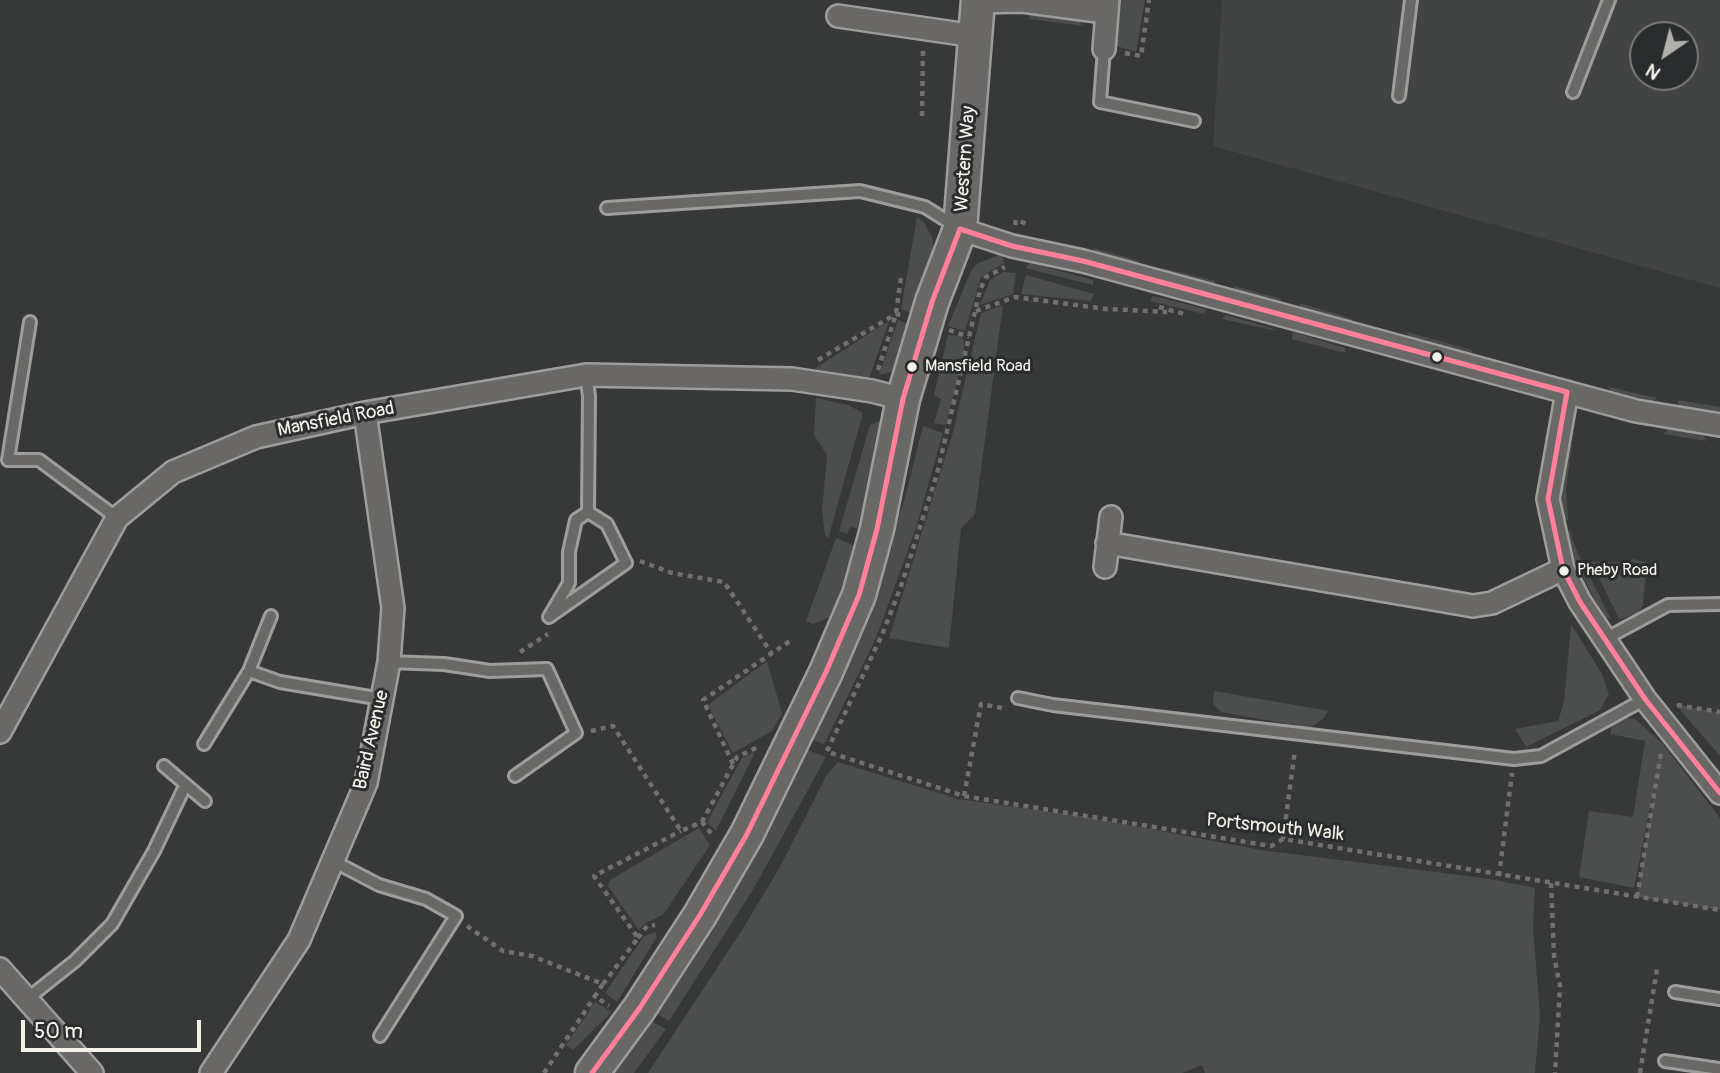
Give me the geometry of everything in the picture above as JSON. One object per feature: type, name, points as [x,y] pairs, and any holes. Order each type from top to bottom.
[{"type":"street","points":[[978,1],[1107,6],[1104,49]]},
{"type":"street","name":"Western Way","points":[[592,1073],[639,1009],[707,904],[747,834],[826,672],[859,595],[877,529],[903,399],[932,302],[960,229],[978,1]]},
{"type":"street","points":[[838,16],[975,36]]},
{"type":"street","points":[[960,229],[1012,246],[1083,261],[1636,411],[1720,425]]},
{"type":"street","name":"Mansfield Road","points":[[0,733],[117,518],[173,472],[256,436],[586,375],[787,379],[872,391],[903,399]]},
{"type":"street","points":[[1567,392],[1548,499],[1563,569],[1645,699],[1719,790]]},
{"type":"street","name":"Baird Avenue","points":[[211,1073],[299,940],[366,783],[389,662],[393,608],[365,414]]},
{"type":"street","points":[[1105,567],[1111,517]]},
{"type":"street","points":[[1107,543],[1473,606],[1492,603],[1563,569]]},
{"type":"street","points":[[0,969],[92,1073]]},
{"type":"lane","points":[[1399,96],[1411,0]]},
{"type":"lane","points":[[1573,92],[1609,0]]},
{"type":"lane","points":[[1104,49],[1100,102],[1194,121]]},
{"type":"lane","points":[[607,208],[860,191],[925,207],[960,229]]},
{"type":"lane","points":[[30,323],[8,460],[39,460],[117,518]]},
{"type":"lane","points":[[586,375],[589,396],[588,512]]},
{"type":"lane","points":[[588,512],[607,524],[626,563],[549,617],[569,583],[569,552],[576,520],[588,512]]},
{"type":"lane","points":[[1605,639],[1668,605],[1720,604]]},
{"type":"lane","points":[[204,744],[249,671],[271,616]]},
{"type":"lane","points":[[389,662],[444,664],[490,671],[547,670],[576,733],[515,776]]},
{"type":"lane","points":[[249,671],[281,682],[382,699]]},
{"type":"lane","points":[[1017,698],[1053,705],[1514,759],[1541,756],[1645,699]]},
{"type":"lane","points":[[164,766],[205,801]]},
{"type":"lane","points":[[27,999],[75,961],[112,924],[154,851],[185,786]]},
{"type":"lane","points":[[333,862],[379,886],[426,899],[456,916],[380,1036]]},
{"type":"lane","points":[[1675,992],[1720,999]]},
{"type":"lane","points":[[1665,1061],[1720,1069]]},
{"type":"path","points":[[1104,49],[1141,56],[1149,0]]},
{"type":"path","points":[[922,116],[923,39]]},
{"type":"path","points":[[975,311],[986,277],[1004,267]]},
{"type":"path","points":[[872,391],[897,314],[901,277]]},
{"type":"path","points":[[975,311],[1015,297],[1106,309],[1176,312]]},
{"type":"path","name":"Portsmouth Walk","points":[[975,311],[937,474],[901,586],[829,752],[964,796],[1271,845],[1283,839],[1720,910]]},
{"type":"path","points":[[787,379],[897,314]]},
{"type":"path","points":[[626,563],[644,560],[673,573],[724,582],[772,654]]},
{"type":"path","points":[[490,671],[570,621],[563,607]]},
{"type":"path","points":[[733,764],[703,700],[793,639]]},
{"type":"path","points":[[964,796],[981,704],[1015,711],[1017,698]]},
{"type":"path","points":[[1645,699],[1720,712]]},
{"type":"path","points":[[1637,897],[1665,723]]},
{"type":"path","points":[[576,733],[613,726],[681,831]]},
{"type":"path","points":[[1283,839],[1300,733]]},
{"type":"path","points":[[638,937],[594,876],[702,822],[737,757],[765,744]]},
{"type":"path","points":[[1499,876],[1514,759]]},
{"type":"path","points":[[702,822],[717,840]]},
{"type":"path","points":[[1551,883],[1554,956],[1560,986],[1555,1073]]},
{"type":"path","points":[[456,916],[482,939],[503,951],[532,957],[603,984]]},
{"type":"path","points":[[544,1073],[638,937],[647,926],[655,925]]},
{"type":"path","points":[[1640,1073],[1657,969]]},
{"type":"path","points":[[595,996],[617,1013]]},
{"type":"shaded area","points":[[1119,0],[1145,0],[1136,52],[1113,45]]},
{"type":"shaded area","points":[[1222,0],[1720,0],[1720,288],[1213,146]]},
{"type":"shaded area","points":[[1033,8],[1043,15],[1075,17],[1084,26],[1029,19]]},
{"type":"shaded area","points":[[917,217],[924,222],[932,237],[937,262],[922,317],[901,309]]},
{"type":"shaded area","points":[[1093,248],[1140,261],[1136,266],[1092,253]]},
{"type":"shaded area","points":[[1002,254],[1004,263],[981,277],[965,331],[948,326],[971,271],[978,263]]},
{"type":"shaded area","points":[[1030,263],[1093,280],[1093,285],[1025,268]]},
{"type":"shaded area","points":[[1163,268],[1215,281],[1213,286],[1162,273]]},
{"type":"shaded area","points":[[1003,272],[1016,273],[1013,294],[980,305],[990,280]]},
{"type":"shaded area","points":[[1026,275],[1094,294],[1091,301],[1021,294]]},
{"type":"shaded area","points":[[1234,286],[1282,299],[1277,303],[1237,292]]},
{"type":"shaded area","points":[[1153,296],[1206,309],[1204,314],[1150,301]]},
{"type":"shaded area","points":[[1299,303],[1353,319],[1348,324],[1301,309]]},
{"type":"shaded area","points":[[1003,305],[975,514],[961,528],[949,648],[889,638],[953,432],[981,313]]},
{"type":"shaded area","points":[[1226,315],[1274,329],[1276,331],[1222,319]]},
{"type":"shaded area","points":[[898,320],[915,327],[896,371],[879,375]]},
{"type":"shaded area","points":[[889,321],[869,379],[814,369]]},
{"type":"shaded area","points":[[1293,332],[1345,348],[1345,353],[1292,339]]},
{"type":"shaded area","points":[[1407,332],[1472,350],[1472,355],[1409,338]]},
{"type":"shaded area","points":[[948,335],[960,336],[964,341],[964,353],[946,425],[934,423],[941,399],[934,395]]},
{"type":"shaded area","points":[[1608,387],[1657,398],[1651,403],[1633,399],[1612,392]]},
{"type":"shaded area","points":[[816,398],[848,405],[863,413],[828,539],[822,511],[827,455],[814,435]]},
{"type":"shaded area","points":[[1678,400],[1720,407],[1720,413],[1679,406]]},
{"type":"shaded area","points":[[879,421],[883,435],[864,521],[860,529],[850,527],[847,534],[839,531],[870,425]]},
{"type":"shaded area","points":[[923,426],[943,433],[916,528],[876,638],[824,745],[812,739],[903,505]]},
{"type":"shaded area","points":[[1669,429],[1703,435],[1706,441],[1663,434]]},
{"type":"shaded area","points":[[1569,443],[1572,444],[1566,488],[1568,520],[1563,519],[1560,482]]},
{"type":"shaded area","points":[[1569,529],[1576,549],[1611,619],[1606,617],[1594,599],[1572,555],[1567,538]]},
{"type":"shaded area","points":[[836,538],[857,547],[837,614],[813,624],[806,621]]},
{"type":"shaded area","points":[[1632,559],[1647,562],[1643,605],[1637,614],[1619,619],[1591,562],[1628,562]]},
{"type":"shaded area","points":[[1571,624],[1602,674],[1609,694],[1600,710],[1526,747],[1515,729],[1558,721],[1564,702]]},
{"type":"shaded area","points":[[767,661],[782,713],[772,731],[733,753],[708,705]]},
{"type":"shaded area","points":[[1214,691],[1328,711],[1324,718],[1310,728],[1221,712],[1213,704]]},
{"type":"shaded area","points":[[1675,704],[1720,713],[1720,756]]},
{"type":"shaded area","points":[[1614,716],[1635,719],[1662,743],[1720,818],[1720,910],[1637,897],[1656,777],[1634,888],[1579,877],[1589,811],[1633,817],[1645,741],[1610,734]]},
{"type":"shaded area","points":[[805,749],[826,757],[754,888],[669,1021],[656,1013]]},
{"type":"shaded area","points":[[755,752],[716,831],[707,822],[742,758]]},
{"type":"shaded area","points":[[838,762],[958,799],[1087,817],[1261,850],[1491,879],[1535,888],[1533,928],[1540,1015],[1535,1073],[1205,1073],[1202,1065],[1182,1073],[648,1073],[742,930],[780,867],[826,776]]},
{"type":"shaded area","points":[[699,828],[710,845],[663,915],[645,923],[639,930],[608,886],[610,880]]},
{"type":"shaded area","points":[[655,932],[657,937],[617,1002],[605,993],[644,936]]},
{"type":"shaded area","points":[[595,1002],[612,1012],[573,1050],[566,1045]]},
{"type":"shaded area","points":[[649,1020],[666,1029],[634,1073],[614,1073]]},
{"type":"transit line","points":[[960,229],[1012,246],[1083,261],[1567,392]]},
{"type":"transit line","points":[[592,1073],[639,1009],[700,915],[747,834],[826,672],[859,595],[877,529],[903,399],[932,302],[960,229]]},
{"type":"transit line","points":[[1567,392],[1548,499],[1563,569],[1580,602],[1645,699],[1720,793]]},
{"type":"place","name":"Mansfield Road","points":[[912,367]]},
{"type":"place","name":"Pheby Road","points":[[1564,571]]}]
